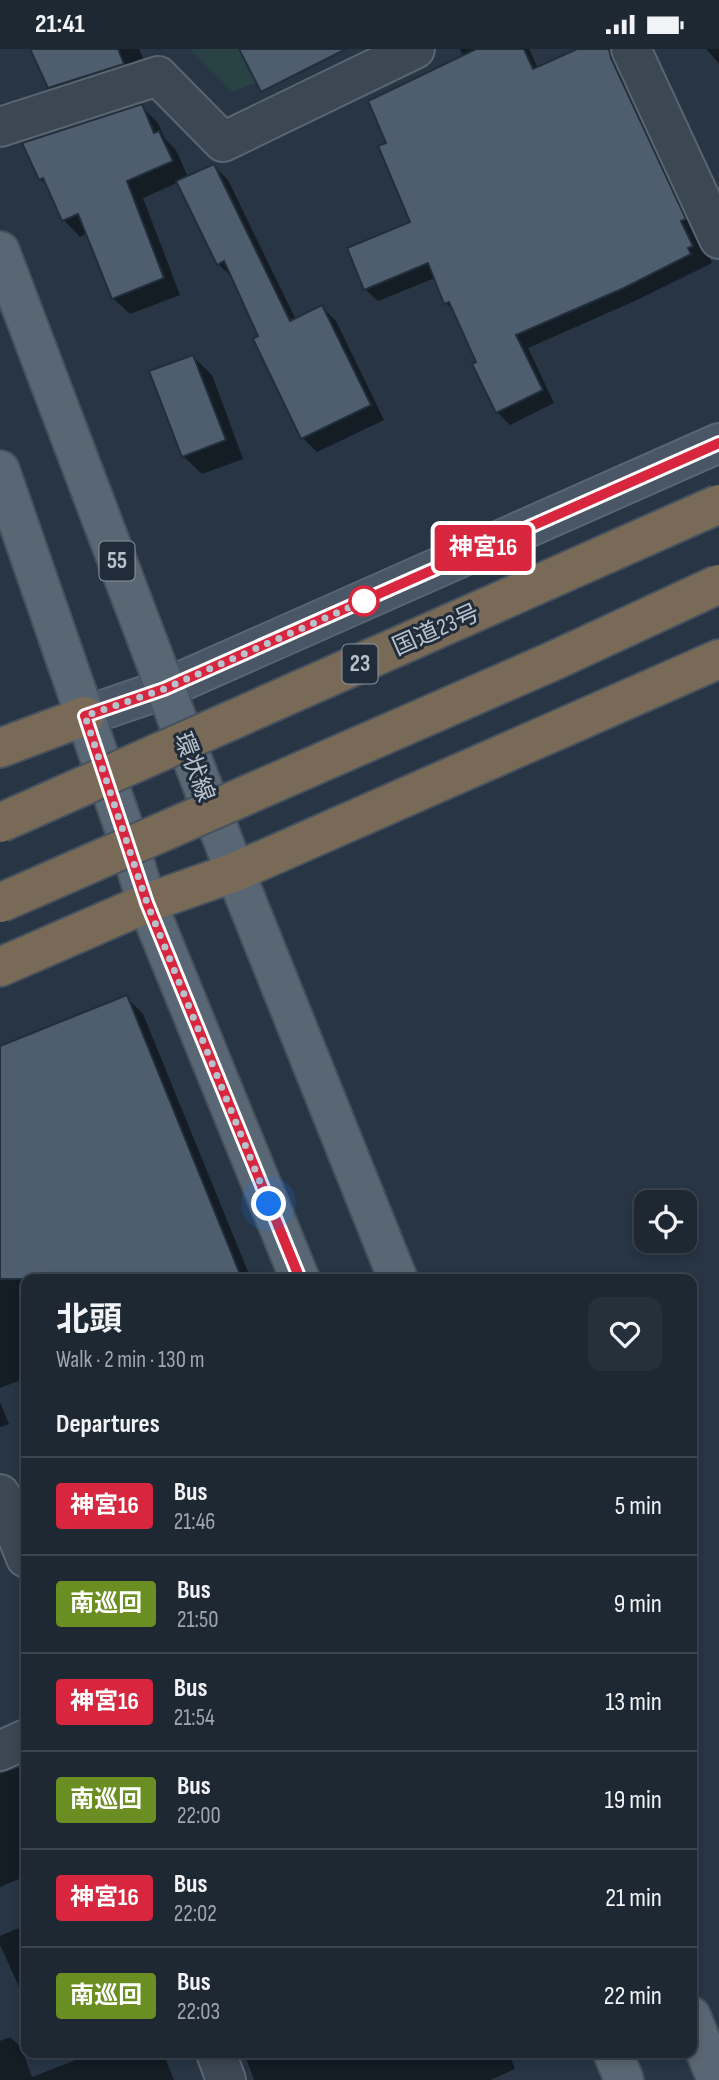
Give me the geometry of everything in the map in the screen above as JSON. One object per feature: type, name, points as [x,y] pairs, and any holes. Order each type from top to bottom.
[{"type":"highway","name":"国道23号","points":[[0,823],[719,504]]},
{"type":"highway","points":[[0,903],[540,667],[719,584]]},
{"type":"highway","points":[[0,967],[147,903],[235,872],[719,659]]},
{"type":"highway","points":[[0,748],[85,716]]},
{"type":"main road","name":"環状線","points":[[0,251],[164,689],[395,1274]]},
{"type":"main road","points":[[0,470],[147,903],[298,1274]]},
{"type":"main road","points":[[697,2031],[717,2080]]},
{"type":"main road","points":[[615,2058],[624,2080]]},
{"type":"street","points":[[0,127],[158,76],[223,142],[415,49]]},
{"type":"street","points":[[631,49],[719,239]]},
{"type":"street","points":[[85,716],[164,689],[719,443]]},
{"type":"street","points":[[0,1494],[21,1546]]},
{"type":"street","points":[[0,1751],[21,1741]]},
{"type":"street","points":[[218,2058],[226,2080]]},
{"type":"green space","points":[[190,49],[339,49],[233,92]]},
{"type":"building","points":[[30,49],[118,49],[124,64],[48,88]]},
{"type":"building","points":[[239,49],[346,49],[261,92]]},
{"type":"building","points":[[476,49],[524,49],[533,69],[577,49],[609,49],[686,219],[681,221],[693,246],[688,248],[691,254],[624,288],[516,335],[543,390],[496,413],[472,364],[476,362],[449,302],[444,304],[428,263],[364,290],[347,248],[410,222],[378,146],[386,143],[368,101]]},
{"type":"building","points":[[142,104],[154,133],[159,131],[173,161],[127,181],[164,278],[112,299],[78,214],[62,221],[43,178],[39,180],[22,143]]},
{"type":"building","points":[[214,164],[290,321],[322,305],[371,405],[301,439],[253,339],[258,336],[224,261],[217,265],[176,181]]},
{"type":"building","points":[[193,355],[226,440],[182,457],[149,371]]},
{"type":"building","points":[[127,995],[240,1274],[21,1274],[21,1279],[0,1279],[0,1046]]},
{"type":"bus line","name":"神宮16","points":[[298,1274],[147,903],[85,716],[164,689],[719,443]]},
{"type":"route","points":[[269,1204],[147,903],[85,716],[164,689],[366,600],[364,601]]}]
